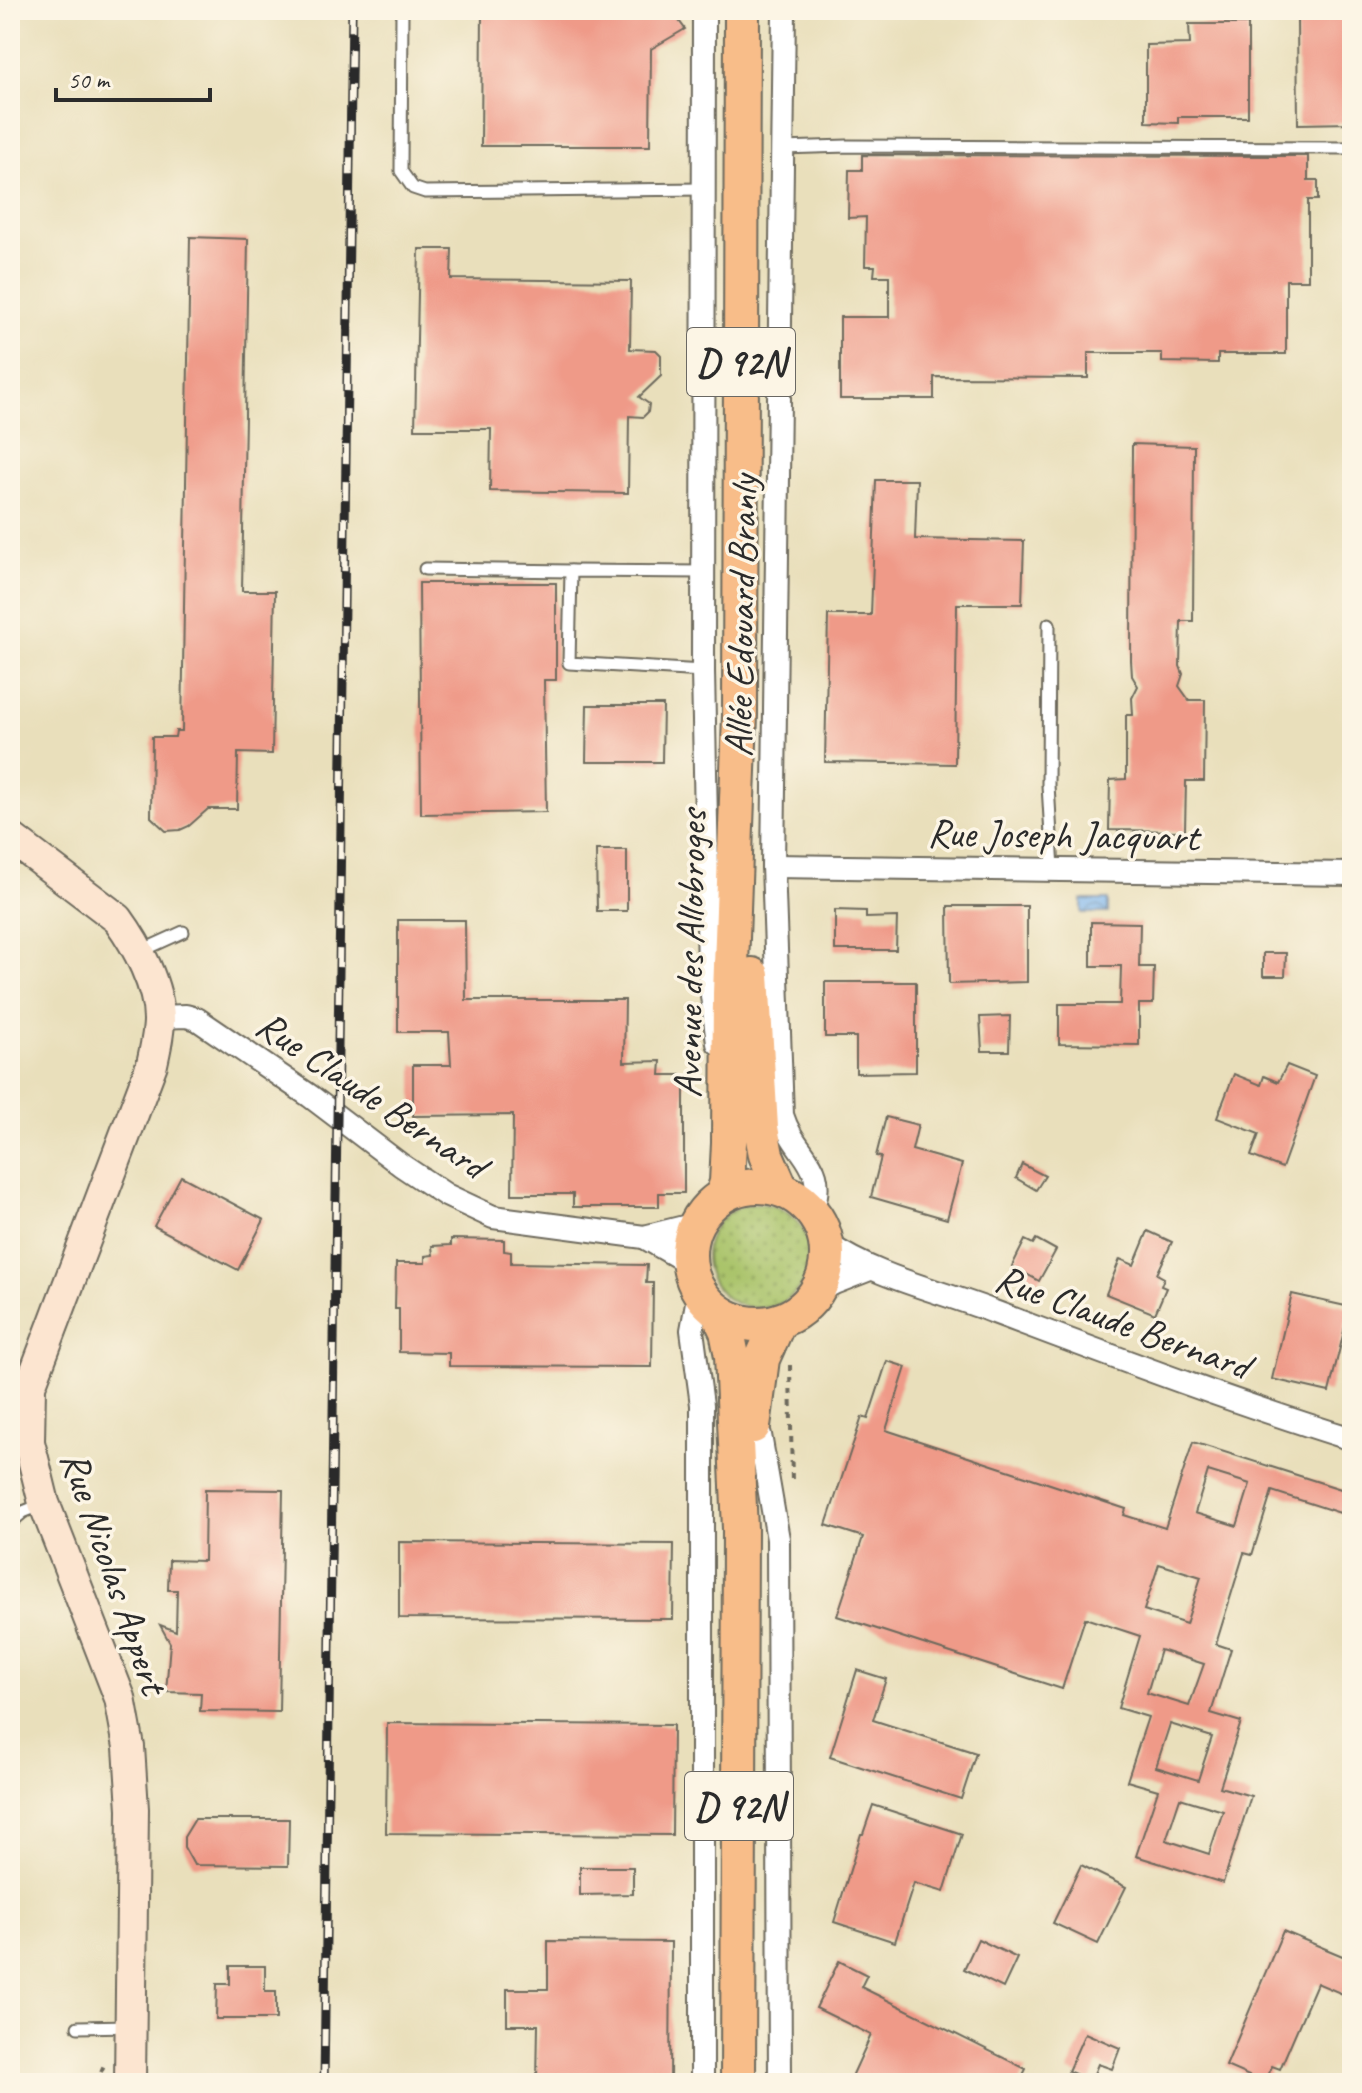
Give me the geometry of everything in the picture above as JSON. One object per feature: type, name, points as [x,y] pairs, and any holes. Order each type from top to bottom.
[{"type":"main road","name":"Avenue des Allobroges","points":[[742,10],[740,715],[719,983],[766,1155],[781,1189]]},
{"type":"main road","name":"Avenue des Allobroges","points":[[723,1195],[753,1012],[749,833],[740,715]]},
{"type":"main road","points":[[751,1186],[781,1189],[798,1198],[812,1211],[821,1226],[827,1260],[815,1293],[793,1314],[785,1337],[748,1323],[702,1289],[690,1243],[696,1224],[707,1207],[723,1195],[751,1186]]},
{"type":"main road","name":"D 92N","points":[[702,1289],[727,1331],[732,1356],[740,1529],[738,2083]]},
{"type":"main road","name":"D 92N","points":[[740,1529],[762,1359],[785,1337]]},
{"type":"street","points":[[704,10],[703,671],[719,983]]},
{"type":"street","name":"Allée Edouard Branly","points":[[784,10],[773,866],[782,1115],[788,1133],[812,1165],[818,1180],[817,1198],[812,1211]]},
{"type":"street","name":"Rue Nicolas Appert","points":[[10,837],[118,919],[148,971],[160,1017],[152,1064],[20,1384],[29,1442],[44,1503],[120,1698],[129,1747],[133,1809],[119,2026],[130,2083]]},
{"type":"street","name":"Rue Joseph Jacquart","points":[[773,866],[1352,874]]},
{"type":"street","name":"Rue Claude Bernard","points":[[160,1017],[186,1016],[197,1019],[319,1103],[401,1165],[446,1195],[493,1217],[644,1237],[696,1224]]},
{"type":"street","name":"Rue Claude Bernard","points":[[644,1237],[702,1289]]},
{"type":"street","name":"Rue Claude Bernard","points":[[826,1243],[870,1269],[955,1297],[1238,1403],[1352,1439]]},
{"type":"street","points":[[815,1293],[870,1269]]},
{"type":"street","points":[[702,1289],[692,1330],[702,1405],[702,2083]]},
{"type":"street","points":[[753,1426],[760,1435],[778,1539],[780,2083]]},
{"type":"lane","points":[[402,10],[401,171],[413,188],[425,192],[704,189]]},
{"type":"lane","points":[[975,10],[992,10]]},
{"type":"lane","points":[[782,148],[1352,148]]},
{"type":"lane","points":[[425,569],[704,572]]},
{"type":"lane","points":[[571,571],[569,663],[703,671]]},
{"type":"lane","points":[[1049,624],[1048,785],[1053,869]]},
{"type":"lane","points":[[138,952],[183,932]]},
{"type":"lane","points":[[10,1523],[23,1512],[44,1503]]},
{"type":"lane","points":[[78,2027],[119,2026]]},
{"type":"path","points":[[785,1337],[792,1488]]},
{"type":"path","points":[[96,2083],[119,2026]]},
{"type":"green space","points":[[758,1204],[778,1208],[795,1219],[806,1236],[810,1256],[806,1276],[795,1293],[778,1304],[758,1308],[738,1304],[721,1293],[710,1276],[706,1256],[710,1236],[721,1219],[738,1208]]},
{"type":"water","points":[[1082,900],[1108,900],[1108,913],[1082,913]]},
{"type":"building","points":[[482,10],[671,10],[685,29],[651,49],[650,146],[481,146]]},
{"type":"building","points":[[1351,17],[1352,123],[1298,124],[1297,18]]},
{"type":"building","points":[[1189,24],[1248,24],[1248,117],[1178,117],[1178,123],[1146,122],[1146,45],[1190,44]]},
{"type":"building","points":[[862,155],[1308,156],[1308,180],[1318,180],[1318,200],[1308,200],[1308,280],[1286,280],[1286,354],[1218,354],[1218,363],[1162,362],[1162,353],[1088,353],[1088,378],[934,377],[934,399],[840,399],[840,317],[889,317],[889,276],[874,276],[875,266],[865,266],[866,217],[848,218],[849,170],[862,170]]},
{"type":"building","points":[[190,237],[248,239],[242,591],[275,591],[272,754],[238,753],[237,809],[208,809],[189,826],[166,831],[151,817],[152,737],[175,737],[176,731],[182,731]]},
{"type":"building","points":[[419,249],[452,249],[451,279],[631,281],[630,349],[656,350],[661,355],[661,376],[639,397],[649,404],[648,412],[643,417],[629,416],[628,493],[490,491],[491,429],[415,429]]},
{"type":"building","points":[[1132,444],[1194,446],[1193,621],[1181,621],[1180,666],[1183,674],[1179,686],[1189,700],[1205,700],[1204,781],[1186,781],[1185,831],[1109,830],[1110,780],[1126,779],[1126,715],[1133,715],[1132,698],[1138,686],[1132,676],[1131,660]]},
{"type":"building","points":[[876,480],[917,480],[915,539],[1024,541],[1022,604],[957,604],[955,764],[825,762],[828,615],[871,615]]},
{"type":"building","points":[[419,583],[556,583],[556,680],[544,680],[546,812],[421,814]]},
{"type":"building","points":[[587,705],[663,705],[662,762],[586,762]]},
{"type":"building","points":[[596,850],[627,850],[627,911],[597,911]]},
{"type":"building","points":[[948,906],[1027,906],[1027,982],[949,984]]},
{"type":"building","points":[[835,910],[866,911],[866,918],[897,917],[896,950],[835,950]]},
{"type":"building","points":[[398,920],[465,920],[466,1000],[625,1000],[624,1062],[661,1061],[660,1075],[684,1075],[684,1193],[659,1193],[659,1207],[573,1207],[573,1194],[512,1194],[513,1115],[413,1116],[413,1065],[451,1065],[449,1032],[398,1032]]},
{"type":"building","points":[[1091,922],[1140,923],[1139,967],[1154,967],[1153,1004],[1139,1004],[1139,1045],[1059,1044],[1059,1004],[1120,1004],[1121,966],[1091,966]]},
{"type":"building","points":[[1263,953],[1286,953],[1285,976],[1263,976]]},
{"type":"building","points":[[825,982],[916,982],[916,1072],[856,1073],[856,1037],[825,1037]]},
{"type":"building","points":[[1010,1016],[1009,1051],[982,1051],[980,1017]]},
{"type":"building","points":[[1287,1065],[1315,1076],[1282,1168],[1251,1156],[1259,1134],[1217,1118],[1234,1074],[1261,1085],[1264,1076],[1278,1082]]},
{"type":"building","points":[[886,1117],[918,1125],[912,1150],[962,1164],[947,1219],[871,1197],[881,1157],[876,1156]]},
{"type":"building","points":[[1022,1164],[1045,1176],[1036,1190],[1016,1178]]},
{"type":"building","points":[[181,1176],[264,1220],[238,1270],[154,1226]]},
{"type":"building","points":[[1148,1231],[1172,1242],[1157,1274],[1164,1278],[1161,1286],[1166,1288],[1155,1314],[1106,1294],[1120,1259],[1134,1265]]},
{"type":"building","points":[[451,1239],[504,1240],[504,1251],[511,1252],[511,1263],[647,1265],[646,1283],[653,1283],[652,1367],[449,1366],[449,1353],[399,1352],[399,1309],[395,1309],[396,1263],[425,1263],[425,1256],[433,1255],[432,1246],[451,1245]]},
{"type":"building","points":[[1036,1239],[1056,1250],[1039,1281],[1012,1266],[1025,1240],[1033,1244]]},
{"type":"building","points":[[1292,1294],[1350,1307],[1329,1392],[1272,1379]]},
{"type":"building","points":[[887,1361],[906,1367],[886,1430],[1126,1509],[1124,1515],[1165,1528],[1193,1442],[1347,1491],[1340,1513],[1272,1491],[1252,1555],[1244,1553],[1216,1644],[1231,1649],[1211,1713],[1241,1722],[1220,1787],[1251,1796],[1223,1883],[1136,1856],[1158,1790],[1127,1781],[1148,1717],[1118,1708],[1140,1636],[1085,1618],[1062,1689],[837,1616],[863,1537],[826,1525],[862,1417],[868,1419]],"holes":[[[1208,1471],[1250,1484],[1237,1526],[1195,1513]],[[1159,1564],[1201,1577],[1186,1624],[1144,1610]],[[1160,1650],[1204,1664],[1189,1706],[1147,1693]],[[1170,1724],[1212,1737],[1198,1780],[1156,1767]],[[1180,1798],[1223,1811],[1209,1854],[1166,1840]]]},
{"type":"building","points":[[205,1489],[283,1490],[279,1712],[200,1711],[201,1693],[166,1692],[170,1643],[160,1625],[176,1631],[177,1590],[168,1590],[169,1560],[204,1561]]},
{"type":"building","points":[[399,1542],[674,1544],[673,1619],[399,1618]]},
{"type":"building","points":[[857,1670],[886,1679],[873,1720],[976,1753],[961,1799],[830,1757]]},
{"type":"building","points":[[387,1723],[673,1725],[672,1835],[386,1833]]},
{"type":"building","points":[[873,1805],[962,1834],[944,1892],[914,1883],[895,1942],[834,1922]]},
{"type":"building","points":[[195,1819],[289,1819],[288,1866],[194,1865],[184,1847],[184,1837]]},
{"type":"building","points":[[1081,1865],[1126,1887],[1098,1944],[1053,1923]]},
{"type":"building","points":[[580,1867],[633,1867],[633,1894],[580,1895]]},
{"type":"building","points":[[1283,1931],[1352,1960],[1352,1998],[1317,1983],[1280,2069],[1272,2066],[1265,2083],[1226,2066]]},
{"type":"building","points":[[978,1939],[1017,1958],[1003,1988],[964,1969]]},
{"type":"building","points":[[548,1941],[671,1942],[670,2083],[537,2083],[538,2025],[507,2025],[507,1989],[548,1989]]},
{"type":"building","points":[[839,1961],[867,1975],[861,1987],[1026,2069],[1019,2083],[849,2083],[871,2035],[816,2008]]},
{"type":"building","points":[[230,1966],[265,1966],[265,1991],[276,1991],[276,2019],[216,2019],[217,1984],[230,1984]]},
{"type":"building","points":[[1085,2033],[1120,2048],[1112,2069],[1098,2064],[1091,2081],[1068,2071]]},
{"type":"railway","points":[[324,2083],[352,10]]}]
